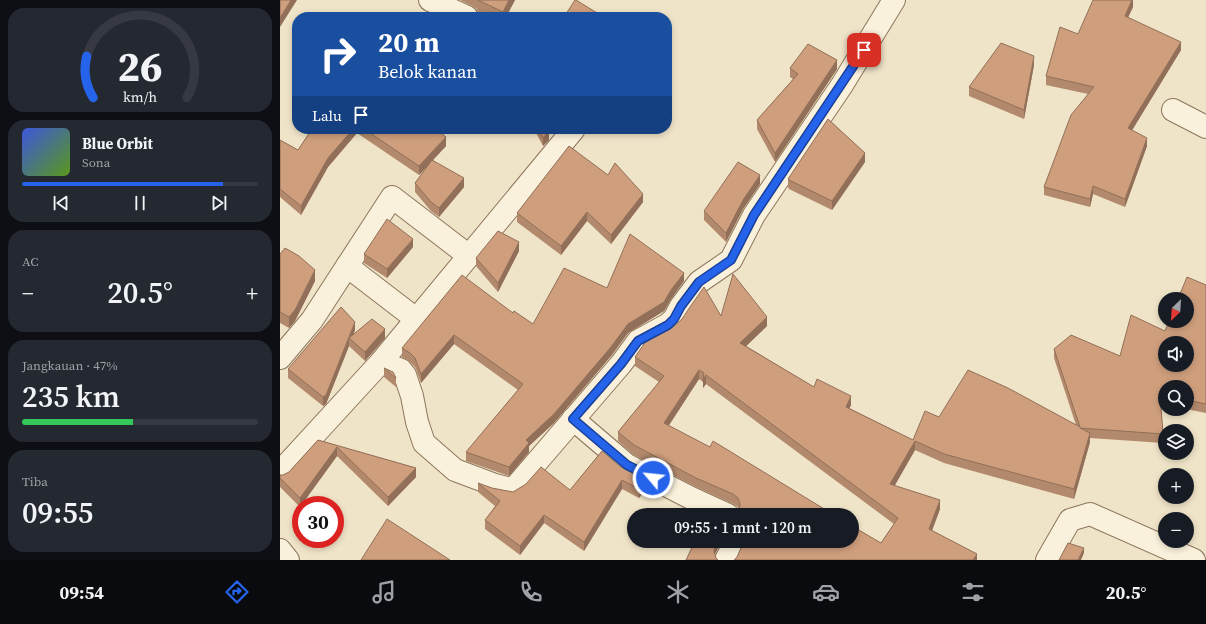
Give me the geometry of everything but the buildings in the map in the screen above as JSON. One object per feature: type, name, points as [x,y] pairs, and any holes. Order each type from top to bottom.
[{"type":"street","points":[[430,0],[456,12]]},
{"type":"street","points":[[381,362],[401,370],[405,375],[424,443],[455,470],[510,489],[517,485],[621,364],[635,344],[668,325],[674,319],[681,306],[699,282],[731,260],[754,215],[845,80],[894,0]]},
{"type":"street","points":[[1173,110],[1206,127]]},
{"type":"street","points":[[280,472],[381,362],[570,134]]},
{"type":"street","points":[[280,358],[312,320],[392,197],[469,256]]},
{"type":"street","points":[[347,266],[416,319]]},
{"type":"street","points":[[573,419],[627,465],[713,508]]},
{"type":"street","points":[[1047,560],[1070,520],[1090,514],[1194,560]]},
{"type":"street","points":[[726,560],[732,548]]},
{"type":"street","points":[[280,550],[288,560]]},
{"type":"route","points":[[653,478],[627,465],[573,419],[621,364],[635,344],[668,325],[674,319],[681,306],[699,282],[731,260],[754,215],[780,175],[805,141],[864,50]]}]
